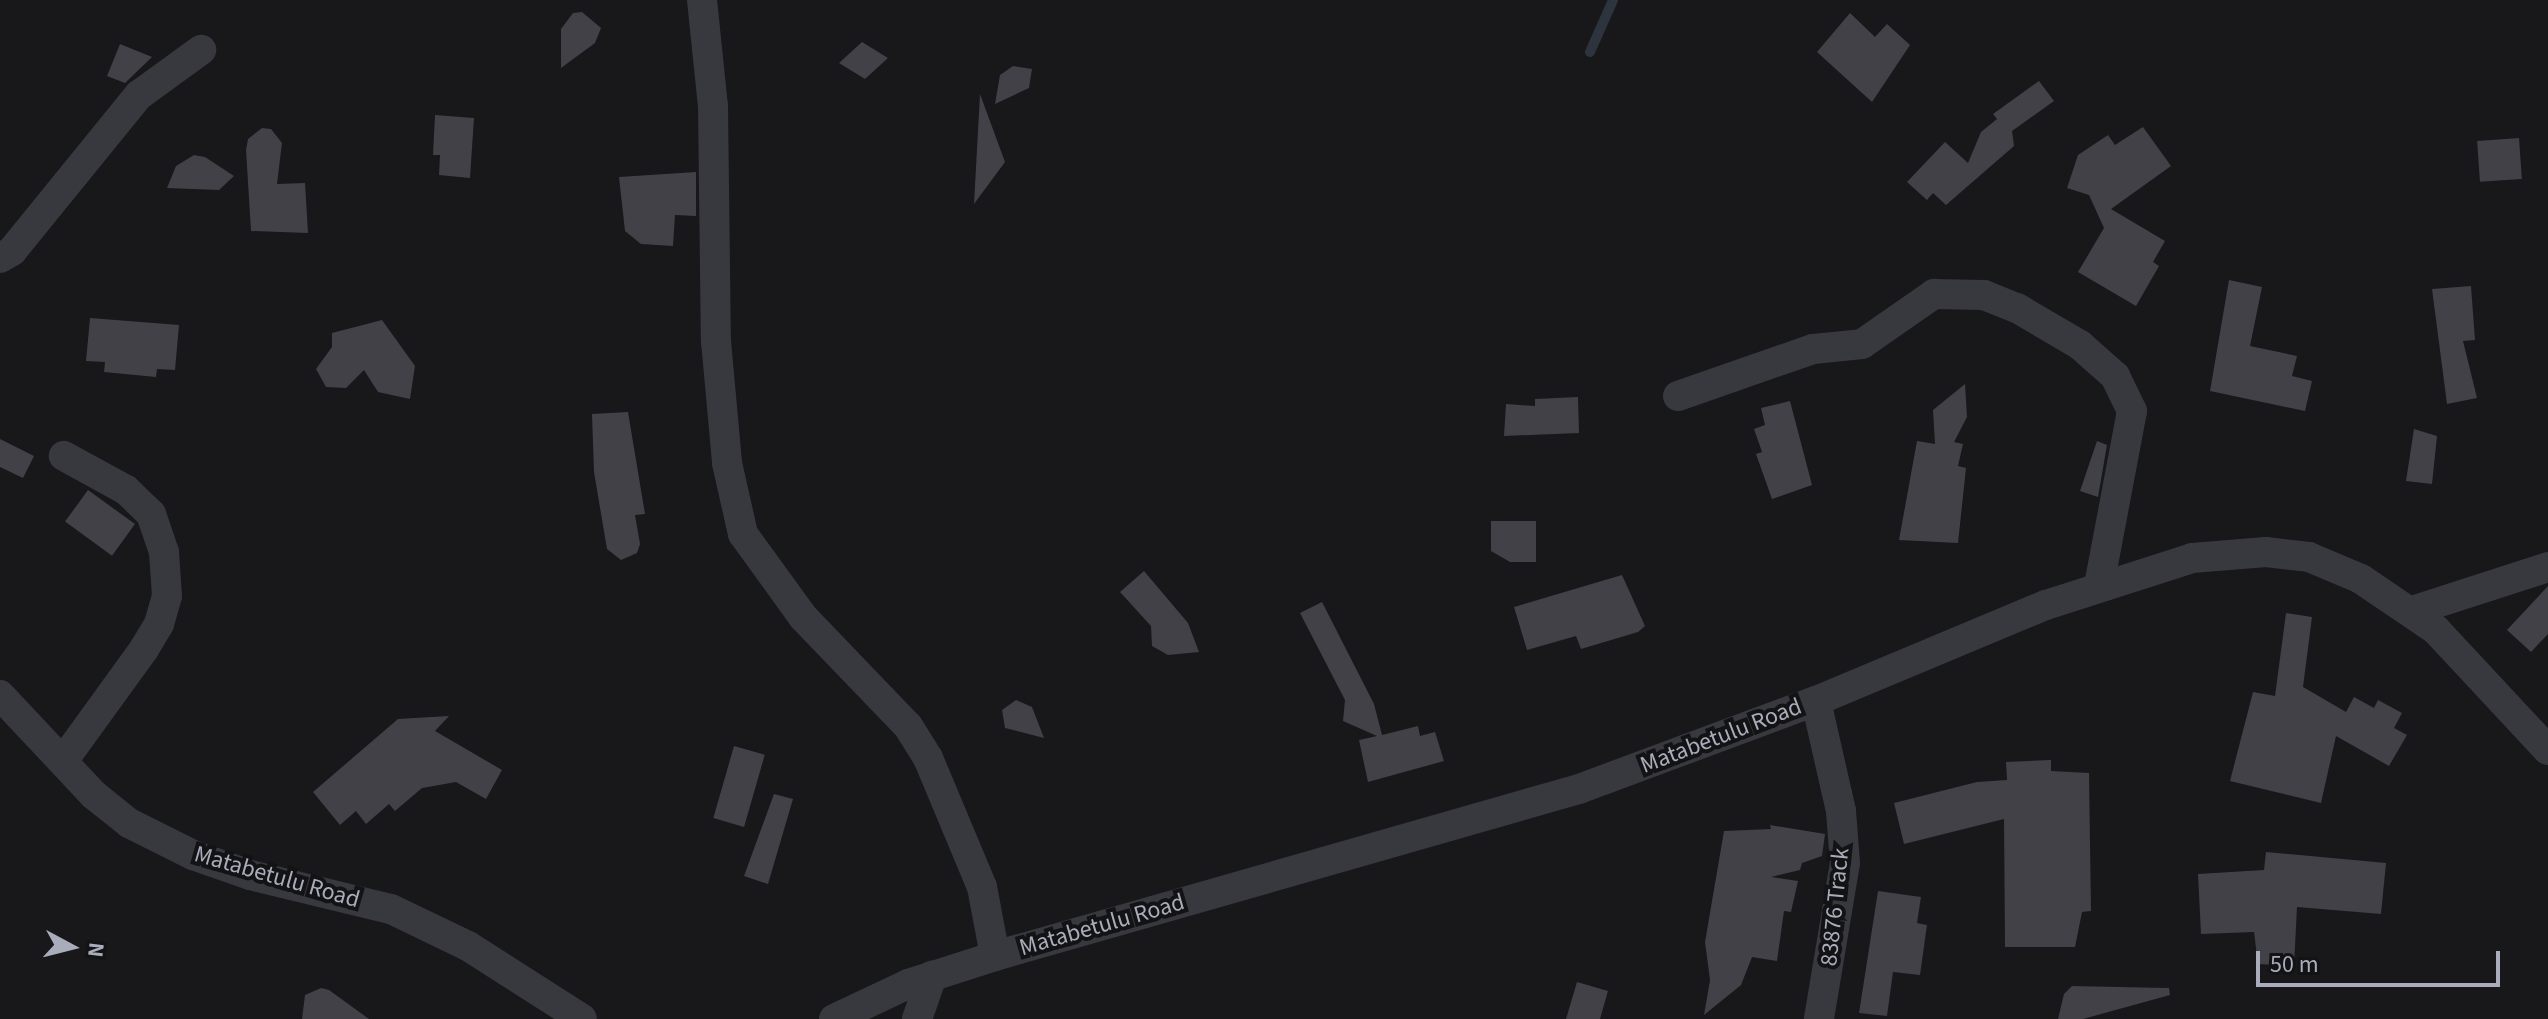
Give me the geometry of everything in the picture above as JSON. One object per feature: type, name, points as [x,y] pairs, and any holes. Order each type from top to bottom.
[{"type":"street","points":[[702,0],[713,106],[716,341],[727,463],[743,534],[803,617],[908,726],[928,758],[982,887],[995,956]]},
{"type":"street","points":[[0,258],[21,240],[139,95],[201,50]]},
{"type":"street","points":[[1678,396],[1813,349],[1862,344],[1934,294],[1984,295],[2017,308],[2092,355],[2115,376],[2132,411],[2099,586]]},
{"type":"street","points":[[63,761],[144,649],[159,624],[167,596],[164,552],[151,514],[126,490],[64,456]]},
{"type":"street","name":"Matabetulu Road","points":[[834,1019],[932,976],[995,956],[1579,789],[1816,701],[2099,586],[2192,558],[2266,552],[2309,557],[2361,579],[2412,611],[2494,688],[2548,750]]},
{"type":"street","points":[[2412,611],[2548,567]]},
{"type":"street","name":"Matabetulu Road","points":[[0,695],[63,761],[129,823],[193,855],[391,909],[468,946],[582,1019]]},
{"type":"street","name":"83876 Track","points":[[1816,701],[1841,811],[1845,863],[1819,1019]]},
{"type":"street","points":[[917,1019],[932,976]]},
{"type":"building","points":[[582,12],[601,28],[595,43],[561,68],[561,29],[573,13]]},
{"type":"building","points":[[1850,13],[1875,37],[1887,24],[1910,45],[1872,102],[1817,52]]},
{"type":"building","points":[[862,42],[888,58],[865,79],[839,63]]},
{"type":"building","points":[[120,44],[152,57],[125,83],[107,76]]},
{"type":"building","points":[[1013,66],[1032,69],[1029,88],[995,104],[1000,75]]},
{"type":"building","points":[[2039,81],[2054,101],[2012,131],[2014,146],[1946,205],[1933,193],[1927,200],[1907,182],[1945,142],[1968,163],[1981,132],[1997,119],[1993,114]]},
{"type":"building","points":[[980,94],[1005,162],[974,204]]},
{"type":"building","points":[[435,115],[474,118],[470,178],[439,175],[440,155],[433,155]]},
{"type":"building","points":[[2143,127],[2171,166],[2111,209],[2165,241],[2153,262],[2159,266],[2136,306],[2078,272],[2104,228],[2089,195],[2067,188],[2078,155],[2108,135],[2115,145]]},
{"type":"building","points":[[262,128],[271,129],[282,143],[277,184],[305,183],[308,233],[251,231],[246,150],[248,139]]},
{"type":"building","points":[[2519,138],[2522,179],[2480,182],[2477,141]]},
{"type":"building","points":[[194,155],[205,157],[234,176],[219,190],[167,188],[176,166]]},
{"type":"building","points":[[696,172],[696,216],[675,215],[673,246],[641,244],[625,231],[619,177]]},
{"type":"building","points":[[2229,280],[2262,287],[2250,346],[2297,356],[2292,376],[2312,381],[2305,411],[2210,391]]},
{"type":"building","points":[[2471,286],[2475,340],[2463,341],[2477,398],[2447,404],[2432,289]]},
{"type":"building","points":[[90,318],[179,325],[175,370],[157,369],[156,377],[104,372],[105,362],[86,361]]},
{"type":"building","points":[[382,320],[415,366],[410,399],[378,392],[364,370],[346,388],[326,387],[316,369],[332,347],[332,333]]},
{"type":"building","points":[[1965,384],[1967,417],[1954,442],[1963,444],[1958,466],[1966,468],[1958,543],[1899,540],[1917,441],[1935,444],[1933,410]]},
{"type":"building","points":[[1578,397],[1579,433],[1504,436],[1506,404],[1535,406],[1535,399]]},
{"type":"building","points":[[1790,401],[1812,485],[1772,499],[1756,454],[1762,452],[1754,429],[1765,425],[1761,408]]},
{"type":"building","points":[[628,412],[645,514],[635,515],[640,544],[637,553],[621,560],[607,549],[594,472],[592,414]]},
{"type":"building","points":[[2414,429],[2437,436],[2432,484],[2406,481]]},
{"type":"building","points":[[0,439],[34,456],[23,478],[0,467]]},
{"type":"building","points":[[2097,441],[2107,445],[2098,497],[2080,491]]},
{"type":"building","points":[[88,490],[135,524],[112,556],[65,522]]},
{"type":"building","points":[[1491,521],[1536,521],[1536,562],[1510,562],[1491,551]]},
{"type":"building","points":[[1144,571],[1188,623],[1199,652],[1168,655],[1152,646],[1151,626],[1120,592]]},
{"type":"building","points":[[1622,575],[1645,626],[1638,632],[1581,649],[1576,636],[1527,650],[1514,607]]},
{"type":"building","points":[[2548,586],[2548,634],[2531,652],[2507,630]]},
{"type":"building","points":[[1322,602],[1374,704],[1382,735],[1418,726],[1420,736],[1435,732],[1444,761],[1368,782],[1359,740],[1377,736],[1343,721],[1345,700],[1300,613]]},
{"type":"building","points":[[2286,613],[2312,617],[2303,687],[2346,712],[2354,697],[2374,708],[2378,700],[2402,713],[2394,728],[2407,735],[2389,766],[2336,736],[2321,803],[2230,781],[2253,692],[2275,696]]},
{"type":"building","points":[[1016,700],[1032,707],[1044,738],[1005,728],[1002,710]]},
{"type":"building","points":[[449,716],[435,731],[502,770],[486,799],[456,782],[422,788],[395,811],[389,804],[366,824],[356,811],[340,825],[313,792],[398,719]]},
{"type":"building","points":[[734,746],[765,755],[744,827],[713,818]]},
{"type":"building","points":[[2051,760],[2051,771],[2089,773],[2091,911],[2082,912],[2075,947],[2005,947],[2004,819],[1904,844],[1894,803],[1977,782],[2007,780],[2006,762]]},
{"type":"building","points":[[774,794],[793,799],[768,884],[744,876]]},
{"type":"building","points":[[1770,825],[1825,834],[1822,856],[1802,863],[1800,870],[1771,877],[1798,881],[1791,912],[1784,911],[1777,961],[1752,957],[1741,985],[1704,1015],[1710,980],[1705,942],[1724,831],[1771,829]]},
{"type":"building","points":[[2266,852],[2386,863],[2381,914],[2297,907],[2294,966],[2258,964],[2254,932],[2201,934],[2198,874],[2264,870]]},
{"type":"building","points":[[1878,891],[1921,897],[1917,923],[1927,925],[1920,975],[1893,972],[1887,1016],[1859,1013]]},
{"type":"building","points":[[1577,982],[1608,991],[1600,1019],[1566,1019]]},
{"type":"building","points":[[2072,986],[2169,988],[2170,995],[2083,1019],[2058,1019],[2064,994]]},
{"type":"building","points":[[321,988],[329,990],[369,1019],[302,1019],[305,995]]},
{"type":"waterway","points":[[1590,52],[1613,0]]}]
